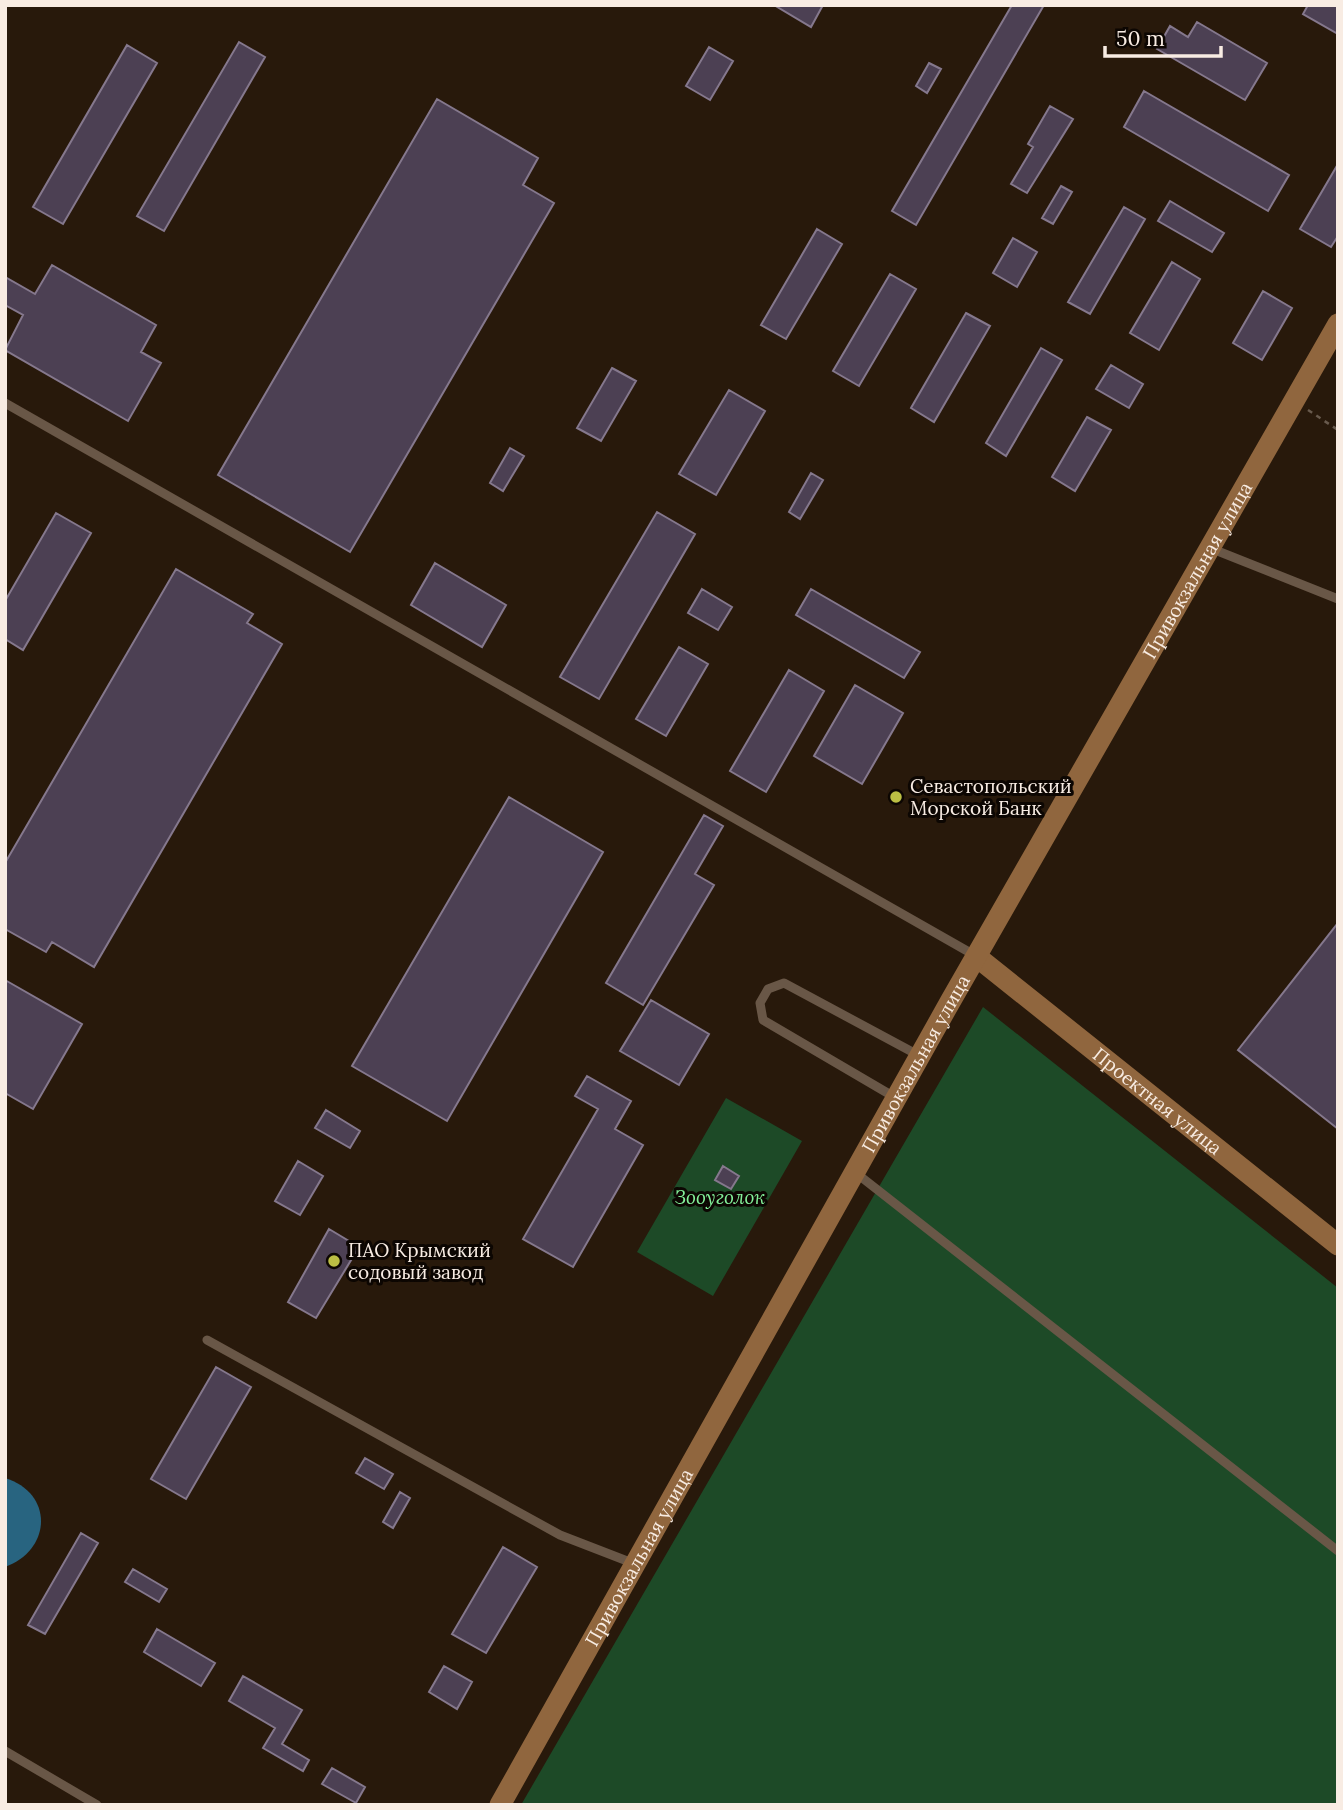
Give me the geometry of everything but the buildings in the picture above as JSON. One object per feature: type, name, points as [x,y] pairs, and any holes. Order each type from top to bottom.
[{"type":"main road","name":"Привокзальная улица","points":[[499,1805],[896,1098],[1338,324]]},
{"type":"main road","name":"Проектная улица","points":[[977,957],[1338,1245]]},
{"type":"lane","points":[[5,403],[977,957]]},
{"type":"lane","points":[[1210,548],[1338,599]]},
{"type":"lane","points":[[896,1098],[763,1020],[760,1003],[768,989],[784,983],[920,1056]]},
{"type":"lane","points":[[855,1172],[1338,1551]]},
{"type":"lane","points":[[207,1340],[559,1535],[635,1564]]},
{"type":"lane","points":[[5,1751],[97,1805]]},
{"type":"path","points":[[1292,404],[1318,415],[1338,430]]},
{"type":"green space","points":[[983,1007],[1338,1288],[1338,1805],[521,1805]]},
{"type":"green space","name":"Зооуголок","points":[[726,1098],[802,1141],[713,1296],[637,1252]]},
{"type":"water","points":[[5,1478],[21,1485],[32,1496],[39,1508],[41,1522],[39,1535],[32,1548],[21,1559],[5,1567]]},
{"type":"place","name":"Севастопольский Морской Банк","points":[[896,797]]},
{"type":"place","name":"ПАО Крымский содовый завод","points":[[334,1261]]}]
